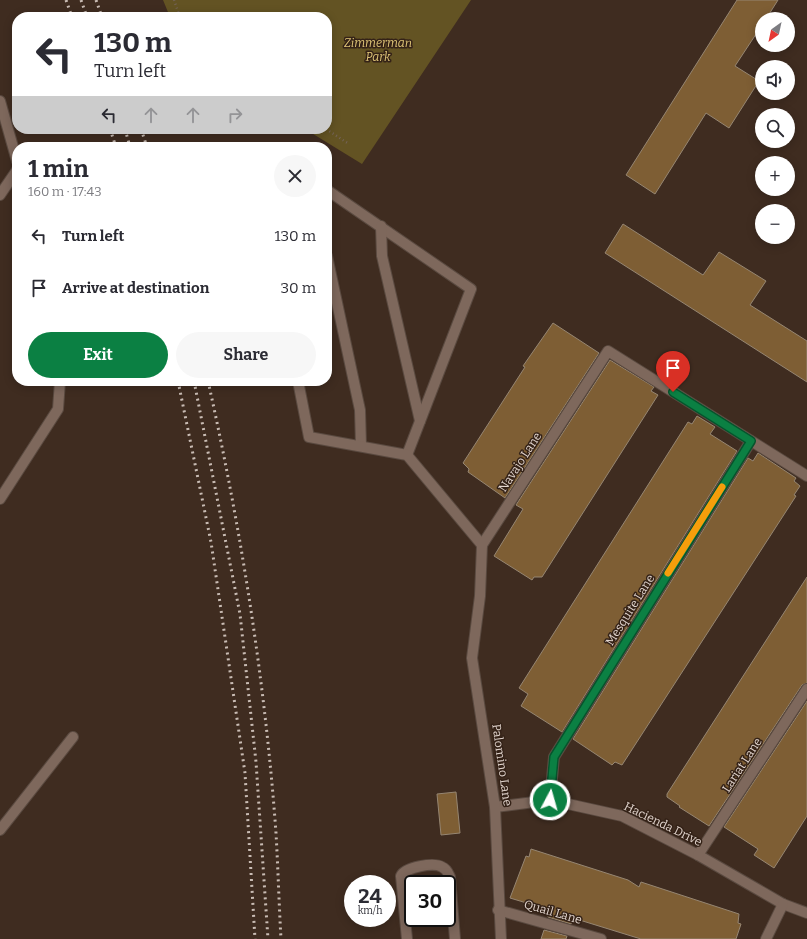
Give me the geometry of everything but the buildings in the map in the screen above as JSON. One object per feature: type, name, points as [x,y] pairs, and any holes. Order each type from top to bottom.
[{"type":"street","points":[[0,101],[12,143]]},
{"type":"street","points":[[0,196],[12,178]]},
{"type":"street","points":[[332,193],[471,289],[407,455]]},
{"type":"street","points":[[381,226],[382,256],[420,421]]},
{"type":"street","points":[[332,279],[360,410],[361,446]]},
{"type":"street","name":"Navajo Lane","points":[[482,545],[608,351],[751,441]]},
{"type":"street","points":[[0,499],[58,408],[60,386]]},
{"type":"street","points":[[299,386],[309,437],[407,455],[482,545]]},
{"type":"street","points":[[751,441],[807,476]]},
{"type":"street","name":"Mesquite Lane","points":[[550,800],[554,757],[751,441]]},
{"type":"street","name":"Palomino Lane","points":[[482,545],[480,596],[472,658],[495,807],[500,939]]},
{"type":"street","name":"Lariat Lane","points":[[698,855],[807,689]]},
{"type":"street","points":[[0,830],[73,737]]},
{"type":"street","name":"Hacienda Drive","points":[[495,807],[550,800],[622,816],[698,855],[783,904],[807,913]]},
{"type":"street","points":[[407,939],[401,876],[403,872],[410,868],[436,865],[442,866],[448,872],[450,877],[455,939]]},
{"type":"street","points":[[766,939],[783,904]]},
{"type":"street","name":"Quail Lane","points":[[498,910],[601,939]]},
{"type":"path","points":[[174,0],[178,12]]},
{"type":"path","points":[[332,133],[349,144]]},
{"type":"green space","name":"Zimmerman Park","points":[[163,0],[471,0],[362,164],[332,146],[332,142],[326,142],[313,134],[332,134],[332,12],[168,12]]},
{"type":"railway","points":[[66,0],[70,12]]},
{"type":"railway","points":[[81,0],[85,12]]},
{"type":"railway","points":[[96,0],[100,12]]},
{"type":"railway","points":[[112,134],[114,142]]},
{"type":"railway","points":[[126,134],[129,142]]},
{"type":"railway","points":[[143,134],[145,142]]},
{"type":"railway","points":[[179,386],[211,542],[245,773],[255,939]]},
{"type":"railway","points":[[195,386],[240,614],[256,762],[268,939]]},
{"type":"railway","points":[[209,386],[241,549],[258,662],[276,833],[281,939]]},
{"type":"slow traffic","points":[[668,573],[722,487]]},
{"type":"route","points":[[550,800],[554,757],[751,441],[673,392]]}]
